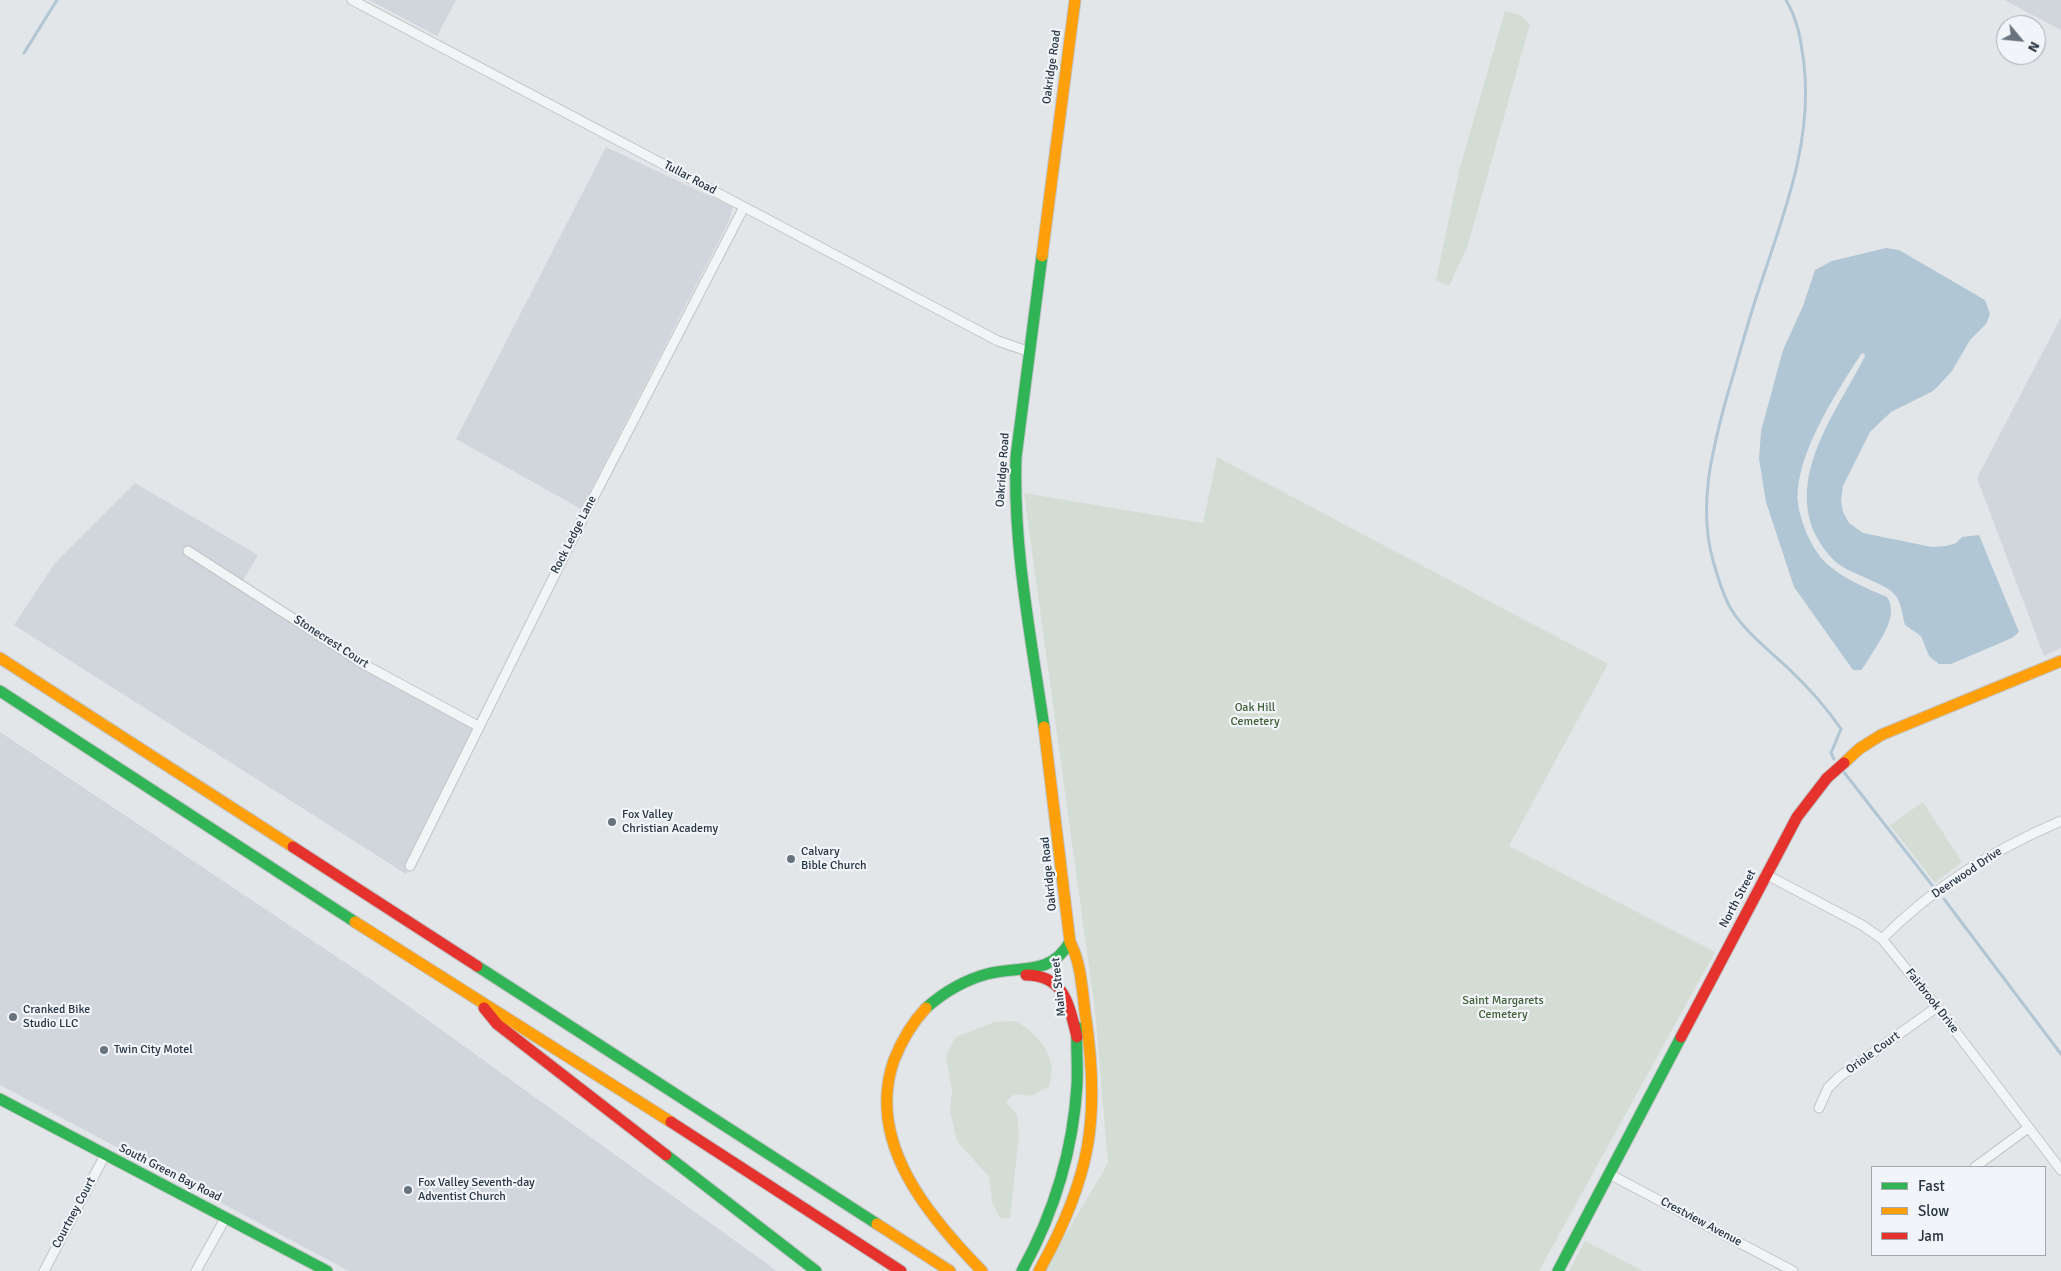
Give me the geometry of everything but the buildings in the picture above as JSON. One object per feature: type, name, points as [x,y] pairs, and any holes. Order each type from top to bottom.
[{"type":"main road","name":"Oakridge Road","points":[[1070,942],[1055,805],[1014,514],[1016,457],[1075,0]]},
{"type":"main road","points":[[0,658],[950,1271]]},
{"type":"main road","name":"North Street","points":[[1558,1271],[1797,817],[1810,797],[1832,772],[1859,749],[1903,725],[2061,661]]},
{"type":"main road","points":[[0,691],[481,1004],[503,1014],[901,1271]]},
{"type":"main road","points":[[982,1271],[940,1226],[912,1189],[891,1139],[886,1108],[890,1070],[896,1052],[911,1025],[938,998],[954,988],[986,974],[1054,963],[1066,952],[1070,942]]},
{"type":"main road","name":"Main Street","points":[[1022,1271],[1051,1210],[1068,1153],[1077,1084],[1077,1013],[1068,956],[1070,942]]},
{"type":"main road","name":"Main Street","points":[[1039,1271],[1066,1222],[1078,1189],[1089,1137],[1093,1097],[1092,1068],[1077,955],[1070,942]]},
{"type":"main road","points":[[979,978],[988,980],[1030,974],[1050,979],[1066,995],[1076,1037]]},
{"type":"main road","points":[[481,1004],[497,1024],[816,1271]]},
{"type":"main road","name":"South Green Bay Road","points":[[0,1099],[327,1271]]},
{"type":"street","name":"Tullar Road","points":[[352,0],[998,341],[1030,352]]},
{"type":"street","name":"Rock Ledge Lane","points":[[410,866],[478,726],[744,207]]},
{"type":"street","name":"Stonecrest Court","points":[[188,551],[367,666],[478,726]]},
{"type":"street","name":"Deerwood Drive","points":[[1882,939],[1956,877],[2008,846],[2061,821]]},
{"type":"street","name":"Fairbrook Drive","points":[[1767,874],[1862,925],[1882,939],[1938,1007],[2061,1170]]},
{"type":"street","name":"Oriole Court","points":[[1819,1108],[1828,1088],[1839,1077],[1938,1007]]},
{"type":"street","points":[[1976,1166],[2028,1128]]},
{"type":"street","name":"Courtney Court","points":[[44,1271],[105,1155]]},
{"type":"street","name":"Crestview Avenue","points":[[1609,1174],[1793,1271]]},
{"type":"street","points":[[196,1271],[226,1218]]},
{"type":"shaded area","points":[[369,0],[456,0],[437,36]]},
{"type":"shaded area","points":[[2004,0],[2061,0],[2061,30],[2046,22],[2046,15],[2032,15]]},
{"type":"shaded area","points":[[606,147],[733,207],[729,221],[581,509],[456,439]]},
{"type":"shaded area","points":[[2061,317],[2061,648],[2044,656],[1977,478]]},
{"type":"shaded area","points":[[135,483],[258,555],[241,584],[318,634],[478,726],[406,874],[14,625],[55,563]]},
{"type":"shaded area","points":[[0,732],[376,983],[777,1271],[349,1271],[0,1085]]},
{"type":"green space","points":[[1505,11],[1520,15],[1530,24],[1468,245],[1449,286],[1436,280],[1460,167]]},
{"type":"green space","name":"Oak Hill Cemetery","points":[[1217,457],[1608,664],[1509,846],[1715,952],[1539,1271],[1044,1271],[1108,1163],[1095,1011],[1024,493],[1203,523]]},
{"type":"green space","points":[[1923,802],[1962,862],[1935,883],[1890,825]]},
{"type":"green space","points":[[1015,1021],[1028,1029],[1039,1040],[1047,1053],[1052,1070],[1049,1087],[1031,1096],[1014,1094],[1006,1102],[1017,1115],[1019,1135],[1010,1218],[1000,1218],[992,1202],[989,1177],[957,1141],[950,1111],[952,1090],[946,1055],[956,1037],[994,1022]]},
{"type":"green space","points":[[1585,1241],[1643,1271],[1569,1271]]},
{"type":"water","points":[[1886,248],[1899,250],[1985,300],[1990,314],[1986,324],[1970,340],[1952,371],[1933,391],[1891,412],[1870,432],[1843,486],[1841,501],[1843,512],[1849,523],[1863,533],[1932,547],[1946,546],[1956,543],[1962,537],[1979,535],[2019,632],[2012,638],[1951,664],[1939,664],[1929,656],[1921,636],[1905,625],[1900,603],[1896,596],[1886,588],[1848,570],[1835,561],[1816,536],[1808,513],[1807,489],[1811,466],[1819,443],[1865,356],[1864,353],[1861,354],[1829,405],[1810,445],[1803,465],[1798,503],[1806,532],[1815,549],[1827,564],[1848,579],[1887,597],[1890,605],[1889,623],[1880,641],[1861,670],[1853,670],[1794,587],[1766,502],[1759,459],[1761,431],[1783,350],[1803,306],[1815,270],[1832,261]]},
{"type":"waterway","points":[[24,53],[57,0]]},
{"type":"waterway","points":[[1786,0],[1796,23],[1804,64],[1806,93],[1800,150],[1786,206],[1750,315],[1721,417],[1708,480],[1707,522],[1714,564],[1731,609],[1751,634],[1810,690],[1841,729],[1831,753],[1834,759]]},
{"type":"waterway","points":[[1843,771],[1932,885]]},
{"type":"waterway","points":[[1944,899],[2061,1054]]},
{"type":"traffic: fast","points":[[1042,256],[1016,457],[1016,491],[1020,559],[1044,727]]},
{"type":"traffic: fast","points":[[0,691],[355,922]]},
{"type":"traffic: fast","points":[[926,1008],[955,988],[987,974],[1033,968],[1053,961],[1070,942]]},
{"type":"traffic: fast","points":[[477,966],[877,1224]]},
{"type":"traffic: fast","points":[[1022,1271],[1044,1227],[1066,1158],[1075,1110],[1077,1027]]},
{"type":"traffic: fast","points":[[1558,1271],[1681,1037]]},
{"type":"traffic: fast","points":[[0,1099],[327,1271]]},
{"type":"traffic: fast","points":[[666,1155],[816,1271]]},
{"type":"traffic: slow","points":[[1042,256],[1075,0]]},
{"type":"traffic: slow","points":[[0,658],[293,847]]},
{"type":"traffic: slow","points":[[1844,763],[1859,749],[1881,735],[2061,661]]},
{"type":"traffic: slow","points":[[1044,727],[1070,942]]},
{"type":"traffic: slow","points":[[355,922],[671,1122]]},
{"type":"traffic: slow","points":[[1039,1271],[1057,1237],[1081,1176],[1091,1116],[1090,1049],[1077,958],[1070,942]]},
{"type":"traffic: slow","points":[[926,1008],[907,1032],[894,1060],[887,1090],[888,1120],[895,1149],[907,1176],[923,1202],[942,1227],[982,1271]]},
{"type":"traffic: slow","points":[[877,1224],[950,1271]]},
{"type":"traffic: jam","points":[[1681,1037],[1797,817],[1827,778],[1844,763]]},
{"type":"traffic: jam","points":[[293,847],[477,966]]},
{"type":"traffic: jam","points":[[1026,975],[1039,976],[1057,986],[1068,1004],[1077,1037]]},
{"type":"traffic: jam","points":[[484,1008],[497,1024],[666,1155]]},
{"type":"traffic: jam","points":[[671,1122],[901,1271]]},
{"type":"place","name":"Fox Valley Christian Academy","points":[[612,822]]},
{"type":"place","name":"Calvary Bible Church","points":[[791,859]]},
{"type":"place","name":"Cranked Bike Studio LLC","points":[[13,1017]]},
{"type":"place","name":"Twin City Motel","points":[[104,1050]]},
{"type":"place","name":"Fox Valley Seventh-day Adventist Church","points":[[408,1190]]},
{"type":"park label","name":"Saint Margarets Cemetery","points":[[1503,1008]]}]
